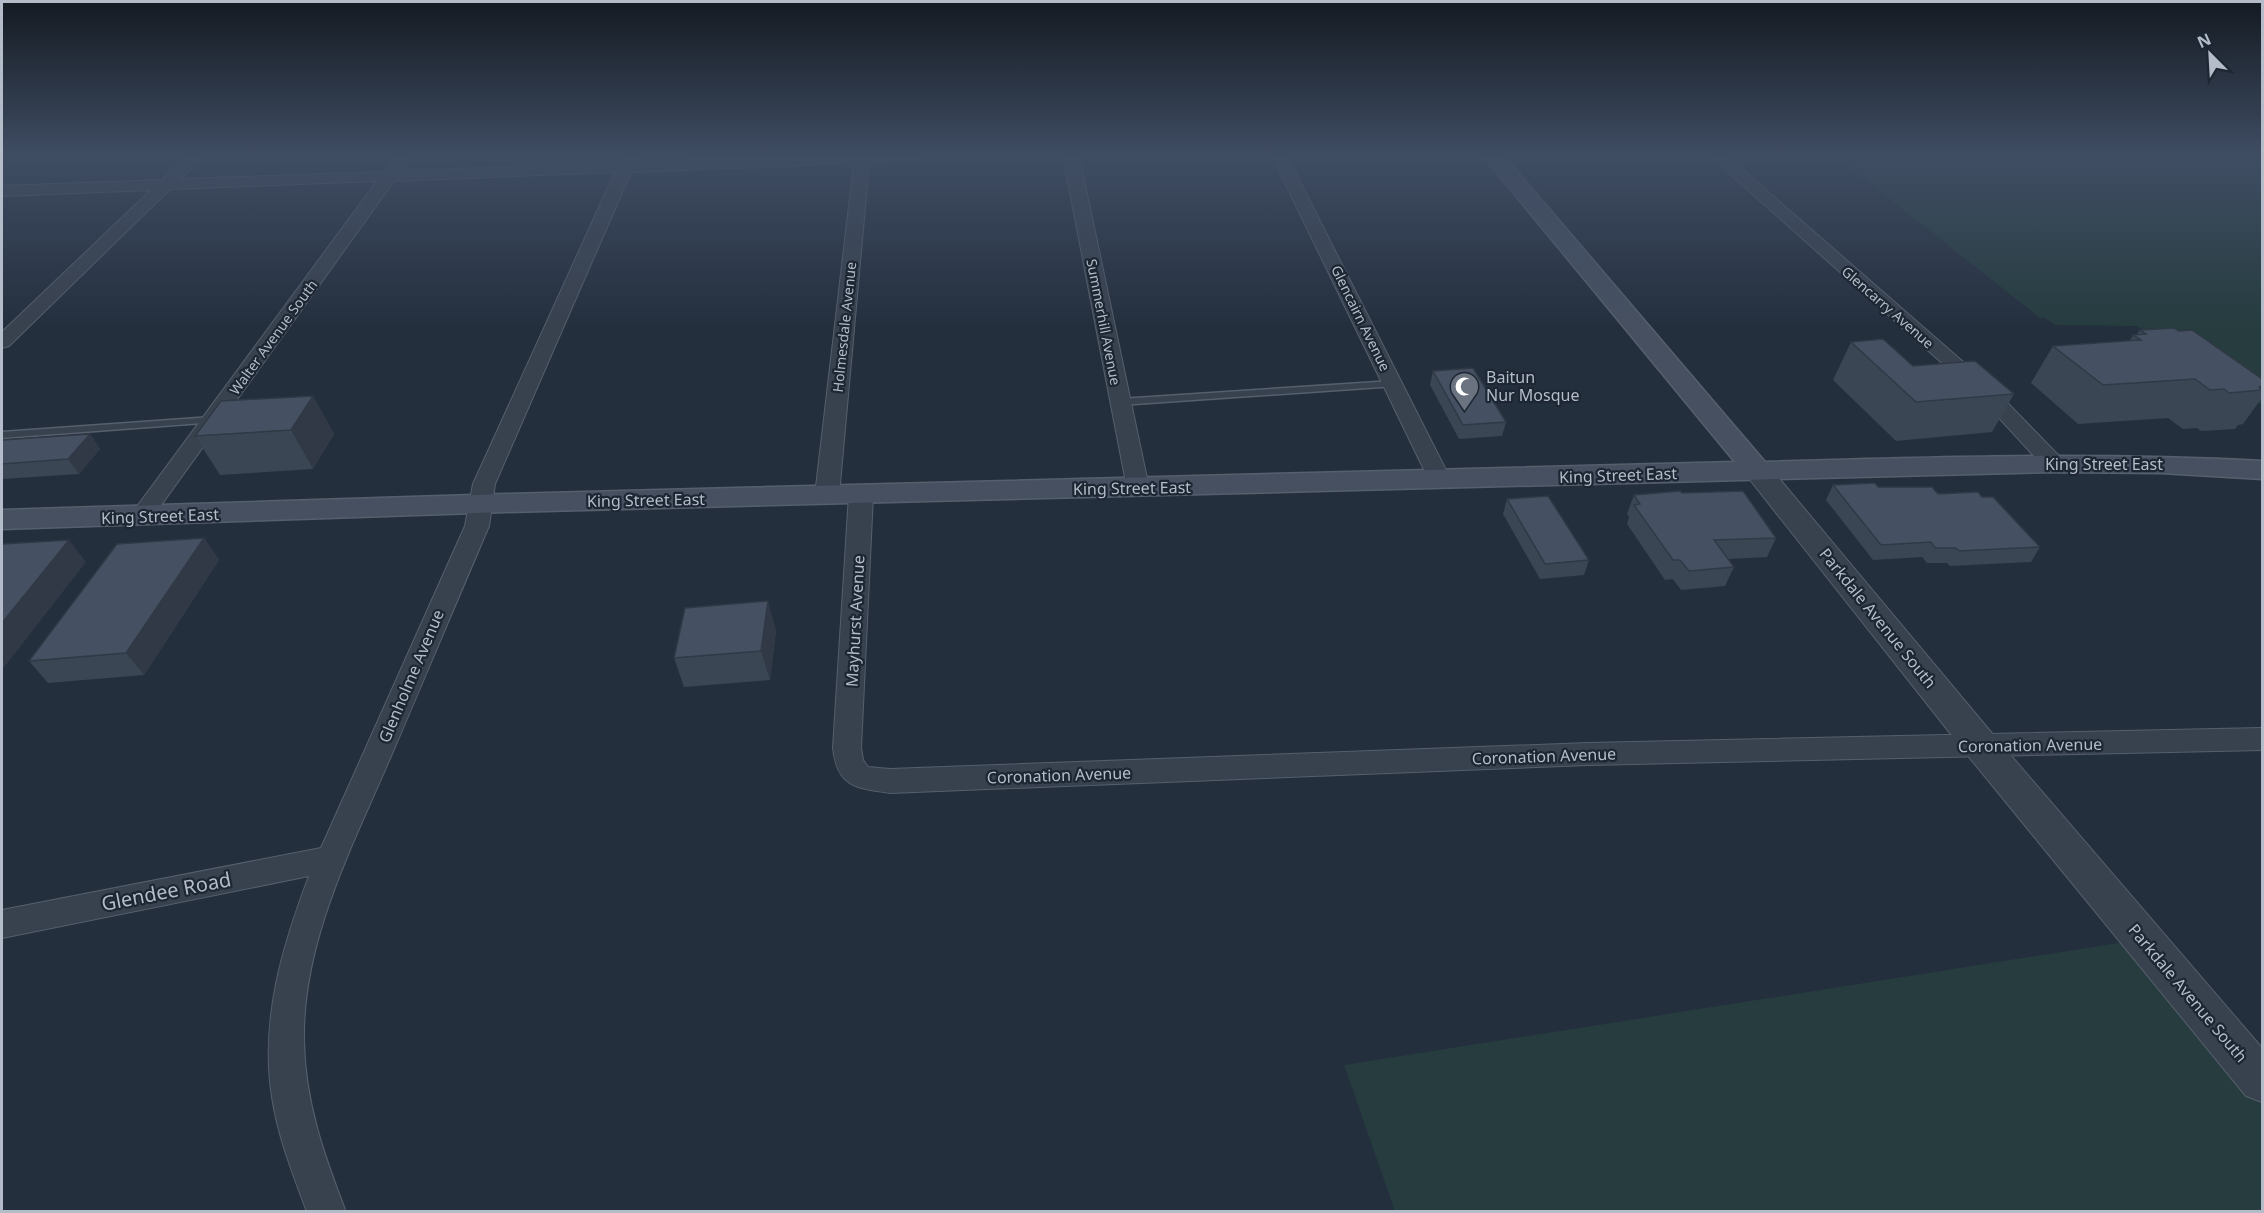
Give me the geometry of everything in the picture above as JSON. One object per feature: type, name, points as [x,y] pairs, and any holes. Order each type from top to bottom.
[{"type":"main road","name":"Parkdale Avenue South","points":[[1541,213],[1757,470]]},
{"type":"main road","name":"King Street East","points":[[2,520],[481,504],[2053,463],[2161,464],[2262,470]]},
{"type":"street","points":[[2,342],[137,213]]},
{"type":"street","name":"Walter Avenue South","points":[[141,517],[362,213]]},
{"type":"street","name":"Glenholme Avenue","points":[[327,1212],[303,1152],[288,1081],[287,1023],[298,953],[331,859],[477,526],[484,484],[605,213]]},
{"type":"street","name":"Holmesdale Avenue","points":[[827,495],[856,213]]},
{"type":"street","name":"Summerhill Avenue","points":[[1082,213],[1138,488]]},
{"type":"street","name":"Glencairn Avenue","points":[[1307,213],[1440,480]]},
{"type":"street","name":"Glencarry Avenue","points":[[1782,213],[1986,392],[2053,463]]},
{"type":"street","name":"Parkdale Avenue South","points":[[1757,470],[1982,747],[2262,1081]]},
{"type":"street","name":"Mayhurst Avenue","points":[[848,748],[861,495]]},
{"type":"street","name":"Coronation Avenue","points":[[848,748],[849,764],[860,777],[890,781],[1588,754],[2262,739]]},
{"type":"street","name":"Glendee Road","points":[[2,924],[331,859]]},
{"type":"lane","points":[[1120,402],[1393,384]]},
{"type":"lane","points":[[2,435],[212,420]]},
{"type":"green space","points":[[1907,213],[2262,213],[2262,405],[2137,326],[2055,325],[2045,318],[2040,318]]},
{"type":"green space","points":[[2144,939],[2262,1077],[2262,1211],[1395,1211],[1344,1065]]},
{"type":"building","points":[[2174,328],[2179,331],[2192,330],[2262,379],[2262,386],[2259,387],[2262,390],[2229,393],[2224,389],[2210,390],[2195,379],[2103,385],[2053,346],[2141,340],[2133,335],[2146,334],[2140,330]]},
{"type":"building","points":[[1883,339],[1913,366],[1975,361],[2014,394],[1916,402],[1851,342]]},
{"type":"building","points":[[1473,368],[1506,422],[1463,425],[1433,371]]},
{"type":"building","points":[[313,396],[291,430],[195,436],[221,401]]},
{"type":"building","points":[[90,434],[68,459],[2,464],[2,440]]},
{"type":"building","points":[[1875,483],[1878,487],[1932,487],[1938,494],[1978,492],[1982,497],[1993,497],[2040,547],[1959,551],[1956,548],[1935,548],[1931,542],[1881,545],[1833,485]]},
{"type":"building","points":[[1680,491],[1682,493],[1743,491],[1776,538],[1714,540],[1734,567],[1689,571],[1680,560],[1673,560],[1634,505],[1640,504],[1634,495]]},
{"type":"building","points":[[1548,496],[1589,560],[1545,564],[1507,499]]},
{"type":"building","points":[[204,538],[126,653],[29,661],[117,544]]},
{"type":"building","points":[[69,540],[2,623],[2,544]]},
{"type":"building","points":[[768,601],[761,651],[674,658],[685,608]]},
{"type":"place","name":"Baitun Nur Mosque","points":[[1465,412]]}]
